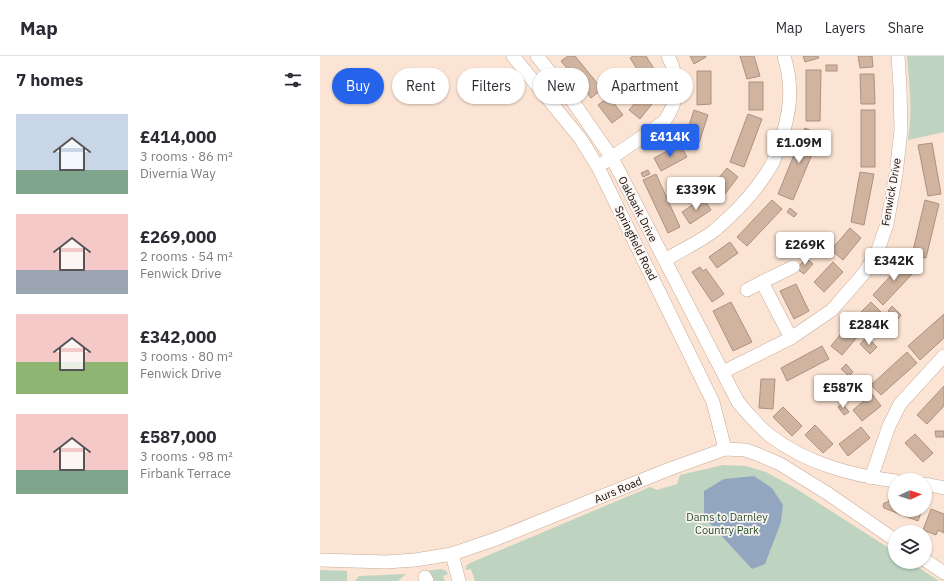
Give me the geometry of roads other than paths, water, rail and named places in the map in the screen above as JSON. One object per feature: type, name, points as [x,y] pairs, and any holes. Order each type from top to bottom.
[{"type":"street","name":"Springfield Road","points":[[513,56],[580,138],[598,167],[713,402],[725,449]]},
{"type":"street","name":"Oakbank Drive","points":[[537,56],[569,96],[612,158],[738,402],[753,420],[772,437],[792,450],[834,469],[871,478],[888,480]]},
{"type":"street","points":[[598,167],[664,122],[671,113],[677,83],[674,67],[668,56]]},
{"type":"street","points":[[665,260],[714,230],[744,202],[772,165],[782,138],[791,93],[789,72],[784,56]]},
{"type":"street","name":"Fenwick Drive","points":[[723,372],[791,338],[832,310],[865,272],[878,250],[887,224],[897,167],[901,130],[898,56]]},
{"type":"street","points":[[747,290],[793,267]]},
{"type":"street","points":[[762,282],[791,338]]},
{"type":"street","points":[[871,478],[890,426],[900,404],[944,358]]},
{"type":"street","name":"Aurs Road","points":[[320,560],[386,562],[422,559],[452,554],[496,539],[666,470],[725,449],[745,450],[780,464],[827,493],[888,535]]},
{"type":"street","points":[[932,485],[944,488]]},
{"type":"street","points":[[452,554],[459,581]]},
{"type":"street","points":[[932,565],[944,573]]},
{"type":"water","points":[[754,476],[772,488],[783,505],[781,522],[765,564],[752,569],[704,517],[704,491],[724,479]]},
{"type":"park label","name":"Dams to Darnley Country Park","points":[[727,523]]}]
